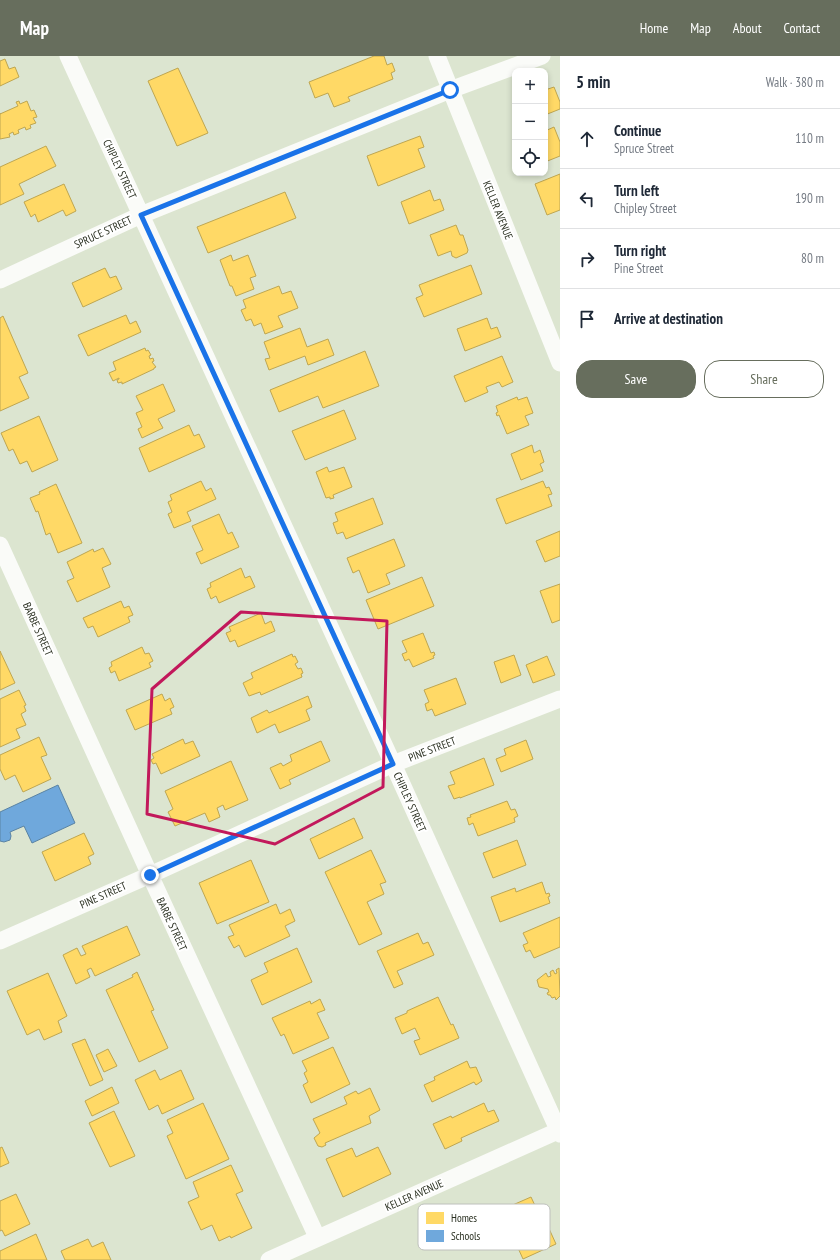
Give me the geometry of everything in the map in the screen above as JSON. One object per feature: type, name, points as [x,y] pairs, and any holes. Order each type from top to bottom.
[{"type":"street","name":"CHIPLEY STREET","points":[[68,56],[560,1132]]},
{"type":"street","name":"KELLER AVENUE","points":[[437,56],[560,363]]},
{"type":"street","name":"SPRUCE STREET","points":[[0,280],[141,215],[450,90],[542,56]]},
{"type":"street","name":"BARBE STREET","points":[[0,545],[317,1237]]},
{"type":"street","name":"PINE STREET","points":[[0,941],[150,875],[393,764],[560,699]]},
{"type":"street","name":"KELLER AVENUE","points":[[269,1260],[317,1237],[560,1132]]},
{"type":"highlighted area","points":[[241,612],[387,621],[383,787],[275,844],[147,814],[152,689]]},
{"type":"building: Homes","points":[[374,56],[384,56],[387,65],[392,63],[395,71],[391,73],[393,79],[348,97],[350,101],[334,107],[328,93],[315,98],[309,82]]},
{"type":"building: Homes","points":[[5,59],[9,69],[15,67],[19,77],[0,86],[0,61]]},
{"type":"building: Homes","points":[[178,68],[208,133],[177,146],[148,81]]},
{"type":"building: Homes","points":[[554,87],[560,102],[560,109],[548,114],[548,104],[548,89]]},
{"type":"building: Homes","points":[[19,101],[20,104],[27,101],[31,111],[34,110],[37,117],[33,118],[36,123],[30,125],[31,128],[26,130],[25,127],[18,130],[19,133],[14,135],[13,132],[9,134],[10,137],[0,139],[0,114],[18,106],[16,102]]},
{"type":"building: Homes","points":[[554,127],[560,142],[560,156],[548,161],[548,140],[548,130]]},
{"type":"building: Homes","points":[[420,136],[424,147],[418,149],[425,167],[378,186],[367,156]]},
{"type":"building: Homes","points":[[46,146],[56,166],[19,184],[24,194],[0,205],[0,167]]},
{"type":"building: Homes","points":[[560,174],[560,210],[547,215],[535,184]]},
{"type":"building: Homes","points":[[64,184],[76,211],[66,216],[63,210],[38,222],[35,214],[31,217],[24,202]]},
{"type":"building: Homes","points":[[430,190],[434,201],[440,199],[444,210],[409,224],[401,202]]},
{"type":"building: Homes","points":[[285,192],[296,218],[208,253],[197,227]]},
{"type":"building: Homes","points":[[456,225],[460,235],[463,235],[468,250],[467,253],[456,258],[452,256],[451,251],[438,256],[430,235]]},
{"type":"building: Homes","points":[[231,255],[233,261],[248,255],[256,276],[250,278],[254,289],[236,296],[232,286],[230,286],[220,260]]},
{"type":"building: Homes","points":[[471,265],[482,294],[424,317],[416,298],[423,295],[419,285]]},
{"type":"building: Homes","points":[[105,268],[110,278],[116,276],[122,289],[83,307],[72,283]]},
{"type":"building: Homes","points":[[279,286],[282,294],[291,291],[298,308],[278,316],[283,327],[265,334],[261,323],[254,326],[251,319],[246,321],[241,310],[246,308],[243,300]]},
{"type":"building: Homes","points":[[126,315],[130,324],[136,321],[141,332],[88,356],[78,335]]},
{"type":"building: Homes","points":[[3,316],[28,373],[19,377],[29,398],[0,411],[0,318]]},
{"type":"building: Homes","points":[[487,318],[491,329],[497,327],[501,337],[465,351],[457,329]]},
{"type":"building: Homes","points":[[300,328],[307,347],[328,339],[334,355],[308,365],[305,356],[269,370],[265,359],[270,358],[264,342]]},
{"type":"building: Homes","points":[[145,348],[151,355],[149,356],[150,359],[153,358],[154,361],[152,362],[156,367],[122,384],[122,382],[118,383],[117,380],[119,378],[113,381],[109,373],[116,370],[113,362]]},
{"type":"building: Homes","points":[[365,351],[379,386],[323,408],[318,396],[279,412],[270,390]]},
{"type":"building: Homes","points":[[502,356],[513,382],[502,387],[499,382],[486,387],[488,392],[465,402],[454,376]]},
{"type":"building: Homes","points":[[163,384],[175,411],[158,419],[163,428],[142,438],[138,429],[142,427],[136,413],[143,410],[136,396]]},
{"type":"building: Homes","points":[[517,397],[518,400],[527,397],[533,413],[525,416],[529,425],[507,434],[499,415],[497,416],[496,413],[498,412],[496,406]]},
{"type":"building: Homes","points":[[344,410],[356,439],[305,460],[292,431]]},
{"type":"building: Homes","points":[[39,416],[58,460],[32,472],[27,461],[20,464],[13,449],[9,451],[1,433]]},
{"type":"building: Homes","points":[[189,425],[194,436],[199,434],[205,447],[149,472],[139,448]]},
{"type":"building: Homes","points":[[532,445],[534,453],[540,450],[544,462],[540,464],[543,471],[521,480],[511,454]]},
{"type":"building: Homes","points":[[327,467],[329,472],[344,467],[352,487],[333,495],[334,498],[330,499],[330,497],[326,498],[316,472]]},
{"type":"building: Homes","points":[[201,481],[206,491],[211,488],[216,499],[187,512],[191,521],[174,528],[168,514],[172,512],[168,502],[172,500],[170,495]]},
{"type":"building: Homes","points":[[543,481],[546,488],[549,487],[552,494],[548,495],[552,506],[506,524],[496,499]]},
{"type":"building: Homes","points":[[56,484],[82,543],[58,553],[50,533],[46,535],[38,511],[36,512],[30,498],[40,494],[39,492]]},
{"type":"building: Homes","points":[[373,498],[383,524],[346,539],[343,532],[337,534],[333,523],[338,521],[335,513]]},
{"type":"building: Homes","points":[[219,514],[228,534],[232,532],[239,547],[201,564],[196,553],[203,550],[192,526]]},
{"type":"building: Homes","points":[[560,531],[560,556],[545,562],[536,541]]},
{"type":"building: Homes","points":[[394,539],[405,566],[386,574],[390,584],[368,593],[359,570],[353,573],[347,558]]},
{"type":"building: Homes","points":[[103,548],[111,564],[102,568],[110,587],[77,602],[67,581],[74,578],[67,562],[93,549],[94,552]]},
{"type":"building: Homes","points":[[241,568],[245,578],[250,576],[255,587],[219,603],[216,596],[211,599],[207,589],[211,587],[210,583]]},
{"type":"building: Homes","points":[[422,577],[434,606],[378,629],[366,600]]},
{"type":"building: Homes","points":[[560,584],[560,620],[552,623],[540,591]]},
{"type":"building: Homes","points":[[121,601],[124,608],[129,606],[133,615],[128,617],[130,622],[98,637],[93,626],[88,628],[83,618]]},
{"type":"building: Homes","points":[[261,613],[265,624],[271,621],[275,631],[238,647],[235,640],[230,642],[226,633],[231,631],[229,627]]},
{"type":"building: Homes","points":[[423,633],[431,653],[434,652],[435,655],[433,656],[434,658],[413,667],[409,659],[405,661],[402,654],[407,652],[402,641]]},
{"type":"building: Homes","points":[[142,647],[145,654],[149,653],[153,661],[149,663],[151,667],[119,681],[115,671],[111,673],[109,668],[112,666],[111,662]]},
{"type":"building: Homes","points":[[0,651],[15,683],[0,690]]},
{"type":"building: Homes","points":[[292,654],[298,662],[295,664],[298,669],[301,668],[303,673],[301,674],[302,677],[261,695],[260,692],[249,696],[243,683],[253,678],[251,673]]},
{"type":"building: Homes","points":[[514,655],[521,675],[501,683],[494,662]]},
{"type":"building: Homes","points":[[547,656],[555,675],[533,683],[526,665]]},
{"type":"building: Homes","points":[[456,678],[466,704],[435,716],[432,709],[427,711],[425,704],[429,702],[424,690]]},
{"type":"building: Homes","points":[[19,690],[26,705],[24,706],[26,711],[21,714],[26,725],[16,729],[20,738],[0,747],[0,699]]},
{"type":"building: Homes","points":[[162,694],[165,701],[170,698],[174,707],[170,709],[172,714],[135,730],[126,710]]},
{"type":"building: Homes","points":[[308,696],[312,707],[306,710],[310,720],[279,733],[275,724],[257,733],[251,718],[267,710],[269,713]]},
{"type":"building: Homes","points":[[39,737],[47,755],[41,757],[51,779],[23,792],[15,775],[5,780],[0,769],[0,755]]},
{"type":"building: Homes","points":[[183,739],[185,744],[193,741],[200,756],[161,774],[156,763],[153,764],[151,760],[154,758],[152,754]]},
{"type":"building: Homes","points":[[526,740],[533,759],[501,772],[496,759],[506,755],[504,749]]},
{"type":"building: Homes","points":[[321,741],[330,761],[289,780],[291,784],[280,789],[270,768],[281,763],[283,766],[292,761],[290,755]]},
{"type":"building: Homes","points":[[484,758],[494,785],[454,799],[448,786],[455,784],[450,772]]},
{"type":"building: Homes","points":[[231,761],[248,800],[225,810],[223,805],[217,808],[220,817],[209,822],[205,813],[175,826],[168,812],[173,809],[165,791]]},
{"type":"building: Homes","points":[[507,801],[511,810],[515,809],[518,816],[514,818],[515,822],[478,836],[473,823],[469,825],[467,818],[471,817],[470,815]]},
{"type":"building: Homes","points":[[354,818],[363,838],[319,859],[310,839]]},
{"type":"building: Homes","points":[[84,833],[94,854],[88,857],[91,864],[55,881],[42,852]]},
{"type":"building: Homes","points":[[517,840],[526,865],[493,878],[483,853]]},
{"type":"building: Homes","points":[[371,850],[386,882],[380,884],[384,894],[367,902],[382,934],[359,945],[325,872]]},
{"type":"building: Homes","points":[[251,860],[269,902],[217,924],[199,883]]},
{"type":"building: Homes","points":[[542,882],[546,894],[549,893],[550,896],[548,897],[550,903],[500,922],[491,897],[515,888],[516,892]]},
{"type":"building: Homes","points":[[276,904],[280,914],[290,909],[295,921],[285,926],[290,936],[245,957],[239,945],[234,948],[228,937],[234,935],[229,925]]},
{"type":"building: Homes","points":[[560,917],[560,947],[534,958],[530,950],[526,952],[523,945],[528,943],[523,933]]},
{"type":"building: Homes","points":[[127,926],[140,955],[95,976],[91,968],[87,970],[90,977],[76,984],[63,955],[77,948],[81,956],[86,954],[82,946]]},
{"type":"building: Homes","points":[[418,933],[423,944],[428,942],[434,955],[397,971],[403,984],[394,988],[377,951]]},
{"type":"building: Homes","points":[[297,948],[312,982],[262,1005],[251,980],[268,972],[264,963]]},
{"type":"building: Homes","points":[[559,968],[560,996],[556,1000],[555,997],[552,998],[548,995],[548,989],[539,987],[537,980],[546,973],[548,977],[551,976],[550,972],[553,970],[555,974],[557,973],[556,970]]},
{"type":"building: Homes","points":[[137,972],[154,1010],[151,1011],[168,1048],[139,1062],[106,990],[133,977],[132,975]]},
{"type":"building: Homes","points":[[48,973],[67,1016],[58,1021],[62,1032],[44,1040],[39,1029],[27,1035],[7,991]]},
{"type":"building: Homes","points":[[438,997],[459,1038],[420,1055],[414,1041],[420,1039],[415,1028],[402,1034],[395,1018]]},
{"type":"building: Homes","points":[[320,999],[325,1010],[317,1013],[329,1038],[293,1054],[284,1034],[281,1036],[272,1018],[310,1001],[311,1004]]},
{"type":"building: Homes","points":[[85,1039],[103,1080],[90,1086],[72,1044]]},
{"type":"building: Homes","points":[[333,1047],[350,1084],[311,1103],[303,1085],[308,1082],[304,1073],[307,1071],[302,1061]]},
{"type":"building: Homes","points":[[108,1049],[117,1066],[104,1072],[96,1055]]},
{"type":"building: Homes","points":[[467,1061],[470,1068],[476,1067],[482,1081],[476,1085],[474,1082],[432,1102],[424,1085],[435,1080],[434,1077]]},
{"type":"building: Homes","points":[[155,1070],[160,1080],[181,1070],[194,1099],[162,1114],[158,1105],[149,1110],[135,1080]]},
{"type":"building: Homes","points":[[112,1087],[119,1103],[92,1116],[85,1101]]},
{"type":"building: Homes","points":[[370,1088],[380,1110],[369,1116],[371,1123],[325,1143],[326,1145],[322,1147],[318,1146],[314,1138],[320,1133],[313,1119],[347,1104],[344,1097],[356,1091],[358,1094]]},
{"type":"building: Homes","points":[[203,1103],[229,1159],[186,1179],[167,1136],[173,1133],[167,1120]]},
{"type":"building: Homes","points":[[484,1103],[488,1112],[494,1110],[499,1121],[461,1138],[462,1141],[445,1149],[433,1124],[451,1116],[452,1118]]},
{"type":"building: Homes","points":[[114,1111],[135,1156],[110,1167],[89,1123]]},
{"type":"building: Homes","points":[[2,1147],[9,1163],[0,1167],[0,1148]]},
{"type":"building: Homes","points":[[378,1147],[391,1174],[343,1197],[326,1159],[352,1148],[356,1157]]},
{"type":"building: Homes","points":[[231,1165],[243,1191],[236,1194],[252,1228],[231,1238],[230,1236],[219,1241],[212,1225],[201,1230],[188,1202],[199,1197],[193,1182]]},
{"type":"building: Homes","points":[[16,1194],[30,1224],[5,1236],[2,1230],[0,1231],[0,1201]]},
{"type":"building: Homes","points":[[531,1197],[534,1204],[515,1204]]},
{"type":"building: Homes","points":[[550,1231],[556,1244],[550,1247]]},
{"type":"building: Homes","points":[[36,1234],[47,1260],[0,1260],[0,1251]]},
{"type":"building: Homes","points":[[88,1239],[92,1247],[103,1242],[111,1260],[65,1260],[61,1251]]},
{"type":"building: Homes","points":[[519,1250],[543,1250],[523,1259]]},
{"type":"building: Schools","points":[[58,785],[75,823],[32,843],[24,826],[10,832],[10,840],[4,842],[0,841],[0,812]]},
{"type":"route","points":[[150,875],[393,764],[141,215],[450,90]]}]
